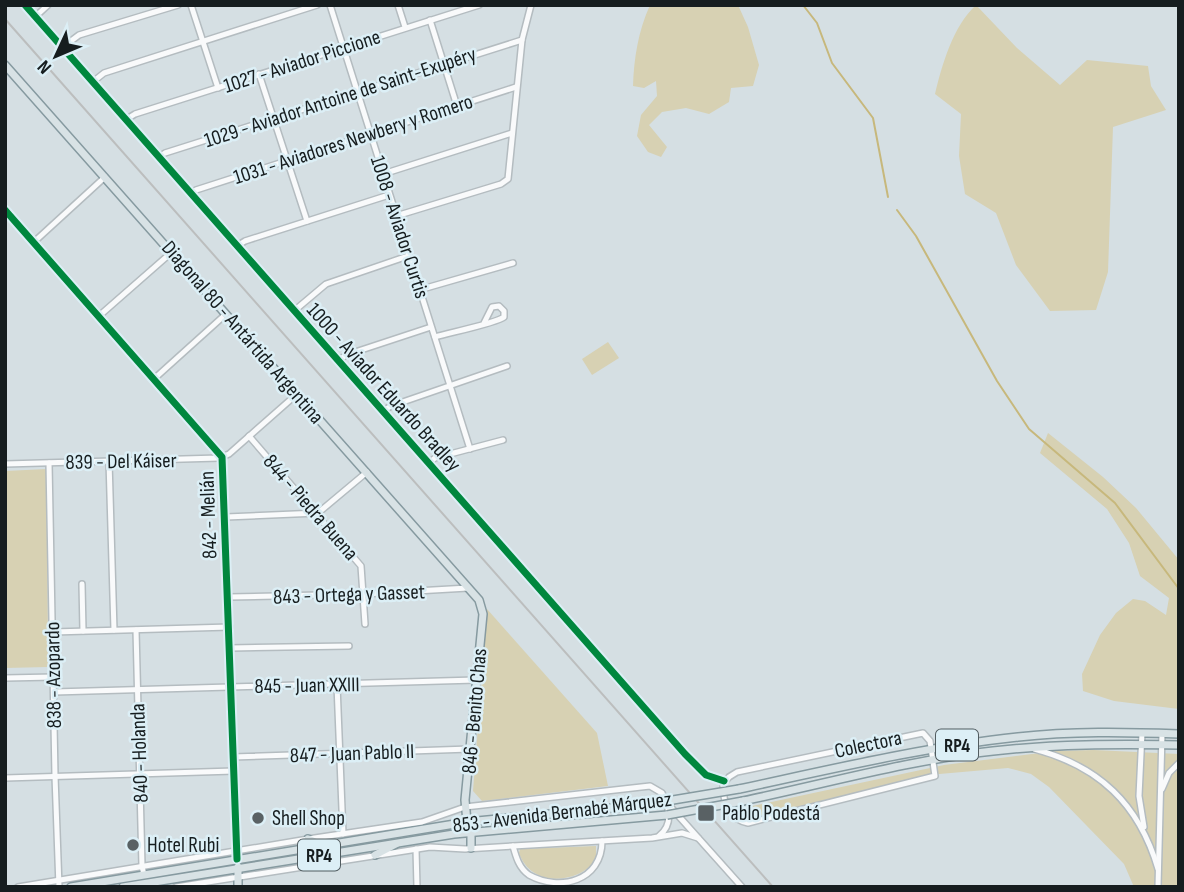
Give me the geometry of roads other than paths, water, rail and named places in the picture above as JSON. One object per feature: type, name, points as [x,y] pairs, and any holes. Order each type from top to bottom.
[{"type":"main road","name":"Diagonal 80 - Antártida Argentina","points":[[5,65],[480,600]]},
{"type":"main road","name":"846 - Benito Chas","points":[[467,822],[465,807],[483,614],[480,600]]},
{"type":"main road","name":"853 - Avenida Bernabé Márquez","points":[[71,887],[237,855],[323,846],[467,822],[643,805],[739,789],[931,748],[1049,734],[1179,734]]},
{"type":"main road","name":"853 - Avenida Bernabé Márquez","points":[[123,887],[238,872],[471,832],[639,817],[743,802],[933,760],[1026,747],[1088,743],[1179,745]]},
{"type":"main road","points":[[471,832],[471,848]]},
{"type":"main road","points":[[308,839],[323,846]]},
{"type":"main road","points":[[375,855],[401,842]]},
{"type":"main road","points":[[237,855],[238,887]]},
{"type":"street","name":"1000 - Aviador Eduardo Bradley","points":[[25,5],[702,772],[724,781]]},
{"type":"street","points":[[35,17],[48,5]]},
{"type":"street","points":[[63,47],[79,35],[178,5]]},
{"type":"street","points":[[191,5],[218,88]]},
{"type":"street","points":[[94,82],[104,73],[317,5]]},
{"type":"street","name":"1008 - Aviador Curtis","points":[[330,5],[470,449]]},
{"type":"street","points":[[398,5],[405,27]]},
{"type":"street","name":"1027 - Aviador Piccione","points":[[127,119],[135,114],[479,5]]},
{"type":"street","points":[[396,216],[506,181],[522,40],[531,5]]},
{"type":"street","points":[[429,20],[457,106]]},
{"type":"street","name":"1029 - Aviador Antoine de Saint-Exupéry","points":[[159,157],[273,118],[522,40]]},
{"type":"street","points":[[259,74],[307,221]]},
{"type":"street","name":"1031 - Aviadores Newbery y Romero","points":[[191,194],[196,190],[516,87]]},
{"type":"street","points":[[383,174],[512,132]]},
{"type":"street","points":[[34,242],[105,177]]},
{"type":"street","points":[[237,246],[245,240],[389,195]]},
{"type":"street","name":"842 - Melián","points":[[5,210],[222,457],[237,855]]},
{"type":"street","points":[[99,316],[172,252]]},
{"type":"street","points":[[294,311],[326,284],[408,256]]},
{"type":"street","points":[[419,290],[513,262]]},
{"type":"street","points":[[155,378],[226,314]]},
{"type":"street","points":[[435,337],[484,323]]},
{"type":"street","points":[[338,360],[431,327]]},
{"type":"street","points":[[383,411],[507,366]]},
{"type":"street","points":[[222,457],[297,394]]},
{"type":"street","name":"844 - Piedra Buena","points":[[249,436],[361,566],[365,624]]},
{"type":"street","points":[[429,463],[435,458],[503,440]]},
{"type":"street","name":"839 - Del Káiser","points":[[5,464],[222,457]]},
{"type":"street","points":[[109,461],[114,630]]},
{"type":"street","name":"838 - Azopardo","points":[[49,463],[59,883]]},
{"type":"street","points":[[226,517],[318,513],[367,472]]},
{"type":"street","points":[[82,584],[83,631]]},
{"type":"street","name":"843 - Ortega y Gasset","points":[[229,597],[468,588]]},
{"type":"street","points":[[53,632],[230,627]]},
{"type":"street","name":"840 - Holanda","points":[[136,630],[144,875]]},
{"type":"street","points":[[230,649],[349,646]]},
{"type":"street","points":[[5,678],[54,677]]},
{"type":"street","name":"845 - Juan XXIII","points":[[54,692],[476,680]]},
{"type":"street","points":[[337,685],[343,834]]},
{"type":"street","name":"Colectora","points":[[724,781],[745,769],[921,733],[927,736],[933,760]]},
{"type":"street","points":[[1142,733],[1140,807],[1145,832],[1158,869]]},
{"type":"street","points":[[1157,887],[1162,734]]},
{"type":"street","points":[[1026,747],[1061,757],[1092,773],[1116,793],[1145,832]]},
{"type":"street","name":"847 - Juan Pablo II","points":[[233,757],[470,750]]},
{"type":"street","points":[[724,781],[727,808],[734,818],[748,823],[935,776],[933,760]]},
{"type":"street","points":[[1160,795],[1169,773],[1179,763]]},
{"type":"street","points":[[5,778],[234,771]]},
{"type":"street","name":"853 - Avenida Bernabé Márquez","points":[[18,887],[59,883],[142,866],[237,855],[308,839],[430,821],[465,807],[650,786],[662,793],[666,802]]},
{"type":"street","points":[[659,836],[669,820],[666,802]]},
{"type":"street","points":[[666,802],[742,887]]},
{"type":"street","name":"853 - Avenida Bernabé Márquez","points":[[176,887],[238,872],[430,847],[513,846],[682,833],[698,838]]},
{"type":"street","points":[[513,846],[518,862],[527,874],[557,885],[576,882],[594,871],[601,859],[602,841]]},
{"type":"street","points":[[416,849],[416,887]]},
{"type":"waterway","points":[[803,5],[817,23],[832,63],[873,118],[888,197]]},
{"type":"waterway","points":[[897,210],[916,236],[997,381],[1029,429],[1115,503],[1179,589]]},
{"type":"railway","points":[[5,19],[773,887]]},
{"type":"place","name":"Pablo Podestá","points":[[706,813]]},
{"type":"place","name":"Shell Shop","points":[[258,818]]},
{"type":"place","name":"Hotel Rubi","points":[[133,845]]}]
